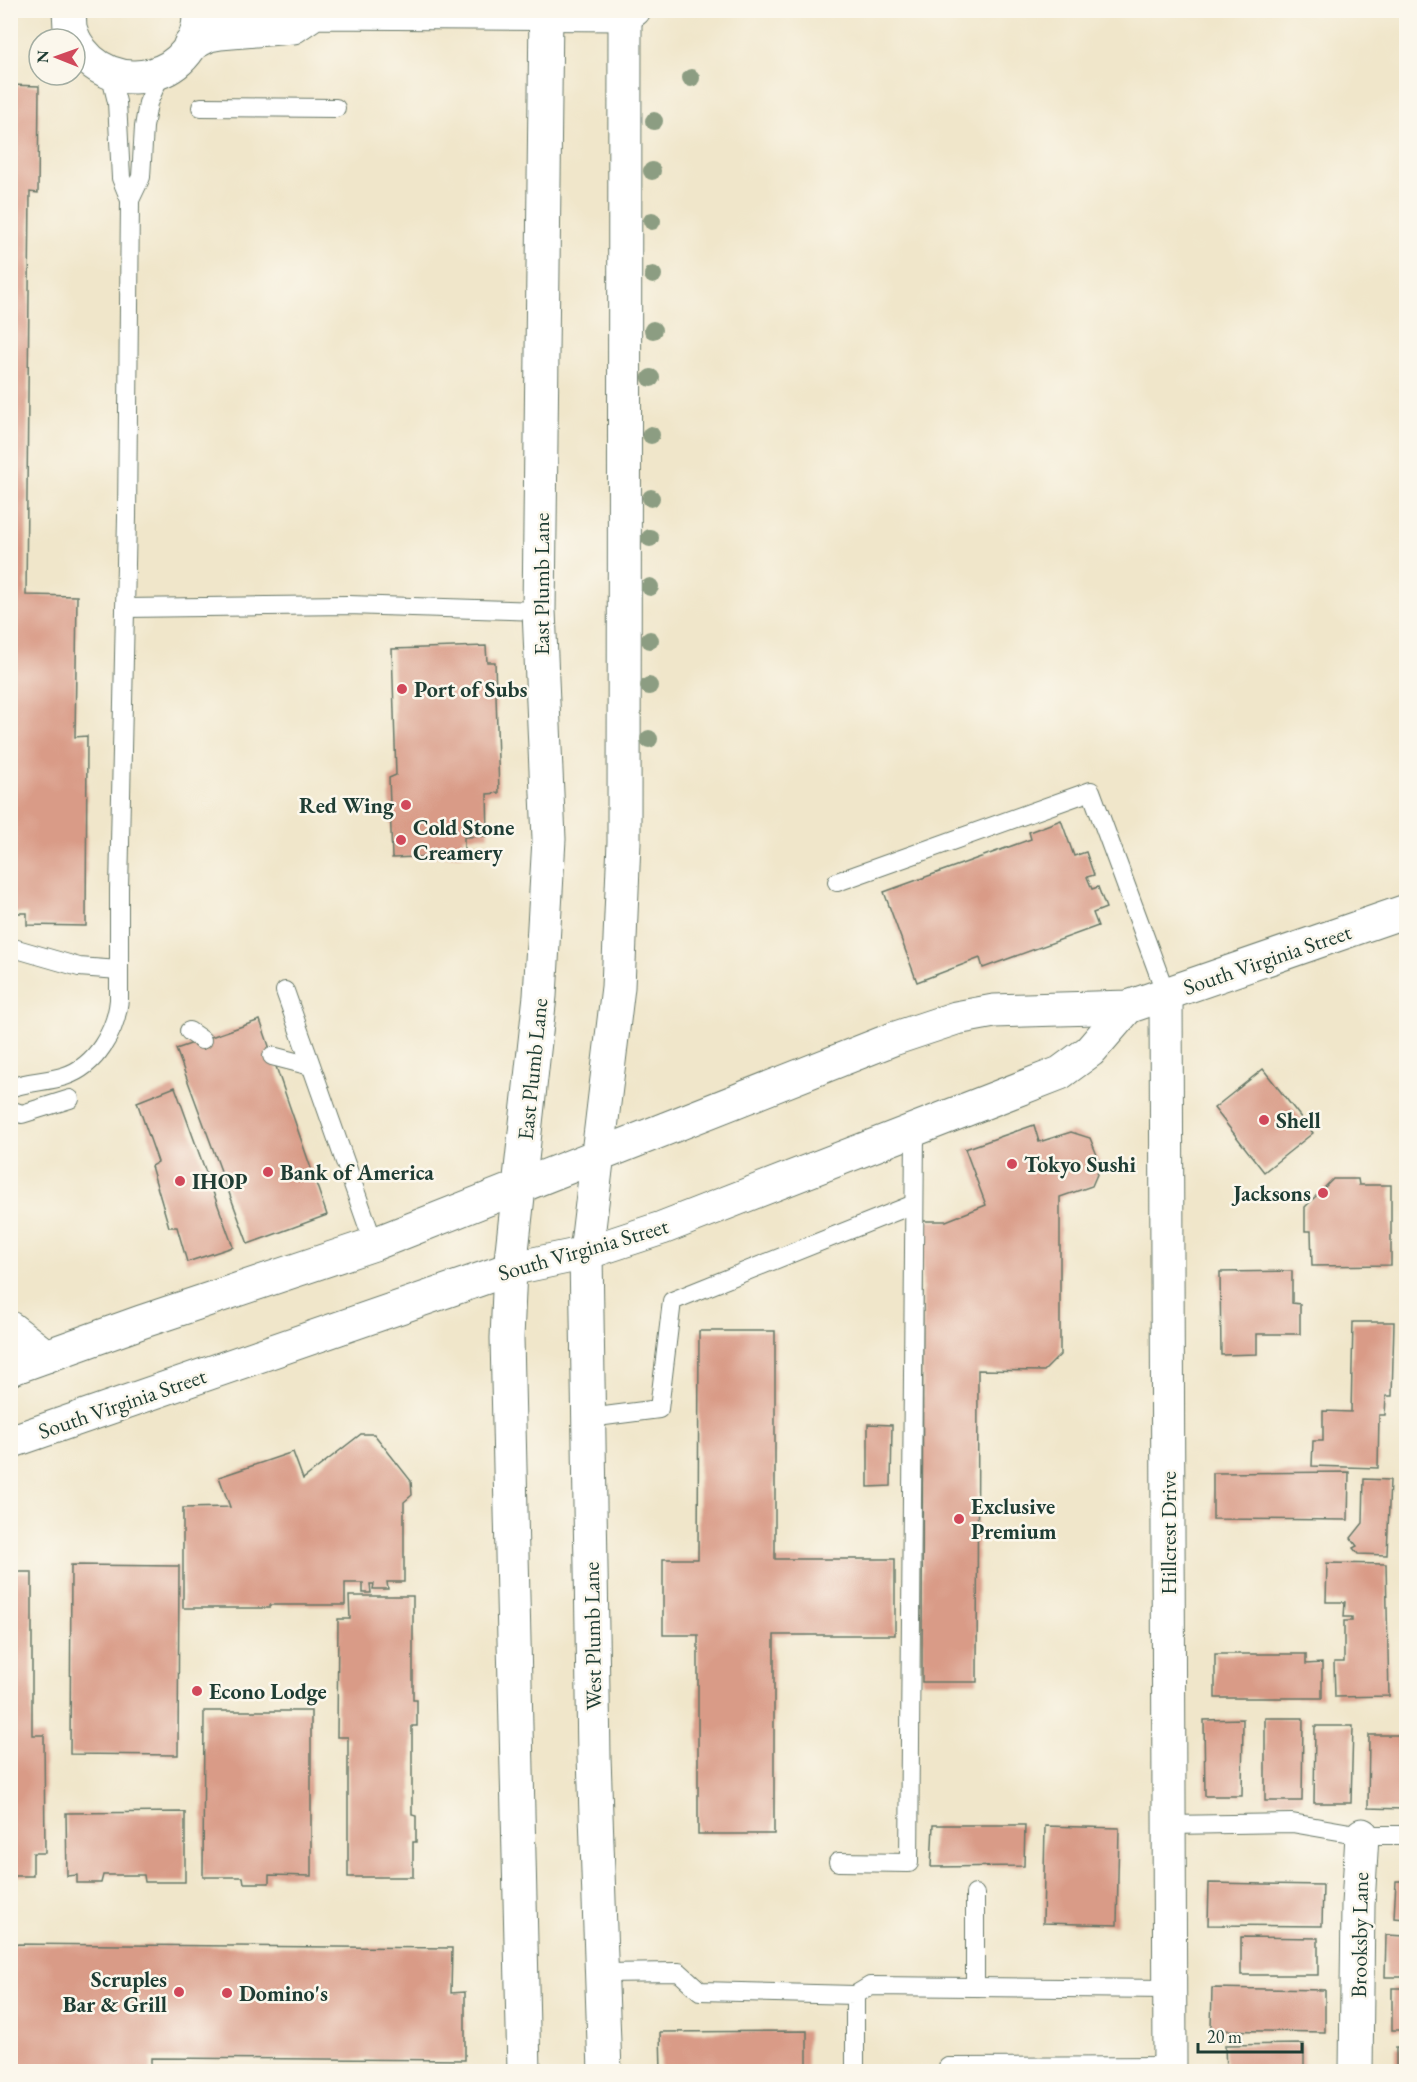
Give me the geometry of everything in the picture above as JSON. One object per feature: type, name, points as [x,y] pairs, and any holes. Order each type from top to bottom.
[{"type":"main road","points":[[69,10],[70,27]]},
{"type":"main road","points":[[87,58],[96,66],[125,77],[141,78],[162,71],[182,57],[190,45],[196,31],[199,10]]},
{"type":"main road","points":[[190,45],[209,35],[220,33],[293,27],[314,11],[628,12],[624,842],[618,987],[598,1156]]},
{"type":"main road","name":"East Plumb Lane","points":[[510,1269],[540,996],[549,838],[540,611],[546,12]]},
{"type":"main road","name":"South Virginia Street","points":[[10,1369],[141,1322],[374,1244],[893,1039],[956,1018],[994,1011],[1128,1007],[1407,911]]},
{"type":"main road","name":"Hillcrest Drive","points":[[1166,994],[1170,2069]]},
{"type":"main road","name":"South Virginia Street","points":[[10,1442],[510,1269],[586,1253],[669,1225],[915,1130],[1060,1073],[1090,1050],[1128,1007]]},
{"type":"main road","name":"West Plumb Lane","points":[[598,1156],[586,1253],[594,1746],[605,2072]]},
{"type":"main road","points":[[510,1269],[507,1338],[524,2072]]},
{"type":"main road","points":[[10,1328],[46,1356]]},
{"type":"main road","name":"Brooksby Lane","points":[[1356,2072],[1358,1905],[1362,1835]]},
{"type":"lane","points":[[130,200],[141,177],[148,103],[162,71]]},
{"type":"lane","points":[[10,1088],[66,1076],[91,1060],[107,1039],[115,1022],[120,1000],[119,890],[130,200],[121,178],[117,102],[110,73]]},
{"type":"lane","points":[[201,107],[336,108]]},
{"type":"lane","points":[[125,608],[348,605],[540,611]]},
{"type":"lane","points":[[837,882],[1091,790],[1166,994]]},
{"type":"lane","points":[[10,947],[79,967],[119,970]]},
{"type":"lane","points":[[285,991],[374,1244]]},
{"type":"lane","points":[[272,1056],[311,1066]]},
{"type":"lane","points":[[10,1110],[22,1114],[70,1099]]},
{"type":"lane","points":[[838,1862],[909,1863],[915,1130]]},
{"type":"lane","points":[[589,1418],[659,1409],[672,1301],[914,1203]]},
{"type":"lane","points":[[1170,1825],[1292,1823],[1362,1835],[1407,1835]]},
{"type":"lane","points":[[975,1894],[975,1987]]},
{"type":"lane","points":[[601,1973],[679,1972],[700,1991],[855,1995],[870,1986],[1170,1989]]},
{"type":"lane","points":[[855,1995],[855,2072]]},
{"type":"lane","points":[[948,2067],[1170,2069]]},
{"type":"building","points":[[10,85],[39,87],[38,193],[30,192],[26,595],[77,596],[75,737],[87,736],[86,926],[27,925],[27,913],[10,913]]},
{"type":"building","points":[[486,646],[487,662],[495,662],[499,793],[487,794],[488,836],[464,837],[464,855],[392,858],[389,778],[396,775],[392,649]]},
{"type":"building","points":[[1061,820],[1074,856],[1086,852],[1094,875],[1087,877],[1092,889],[1098,887],[1106,908],[1093,913],[1098,926],[983,968],[980,958],[917,982],[884,892],[1031,839],[1029,832]]},
{"type":"building","points":[[260,1020],[327,1215],[248,1244],[176,1049]]},
{"type":"building","name":"Shell","points":[[1263,1069],[1313,1133],[1264,1172],[1214,1108]]},
{"type":"building","points":[[175,1087],[233,1247],[187,1262],[177,1227],[169,1227],[151,1166],[158,1162],[137,1102]]},
{"type":"building","points":[[1034,1125],[1039,1142],[1071,1132],[1090,1138],[1101,1165],[1092,1186],[1060,1197],[1060,1355],[1044,1371],[978,1370],[977,1682],[922,1682],[923,1221],[946,1221],[986,1205],[965,1149]]},
{"type":"building","points":[[1333,1179],[1358,1179],[1359,1185],[1391,1185],[1391,1265],[1312,1266],[1311,1231],[1305,1231],[1305,1207]]},
{"type":"building","points":[[1292,1271],[1292,1303],[1300,1304],[1300,1334],[1257,1334],[1257,1354],[1221,1355],[1220,1272]]},
{"type":"building","points":[[1353,1322],[1394,1322],[1392,1396],[1386,1396],[1385,1415],[1379,1415],[1378,1468],[1312,1466],[1313,1441],[1323,1441],[1323,1411],[1351,1412]]},
{"type":"building","points":[[699,1331],[775,1331],[775,1559],[895,1559],[895,1635],[774,1635],[774,1834],[698,1834],[698,1635],[663,1635],[663,1559],[698,1559]]},
{"type":"building","points":[[868,1424],[892,1425],[891,1486],[868,1487]]},
{"type":"building","points":[[361,1434],[374,1434],[411,1481],[412,1495],[404,1502],[404,1582],[387,1582],[388,1589],[373,1589],[374,1584],[370,1584],[371,1593],[363,1593],[363,1583],[345,1583],[345,1605],[183,1608],[183,1508],[230,1507],[219,1477],[293,1452],[303,1479]]},
{"type":"building","points":[[1349,1472],[1348,1520],[1213,1519],[1213,1473]]},
{"type":"building","points":[[1364,1479],[1390,1480],[1387,1555],[1358,1554],[1353,1548],[1357,1546],[1351,1538],[1363,1523]]},
{"type":"building","points":[[1327,1563],[1386,1564],[1389,1696],[1335,1697],[1334,1662],[1344,1662],[1344,1621],[1352,1621],[1352,1617],[1344,1617],[1345,1602],[1326,1602]]},
{"type":"building","points":[[71,1565],[179,1566],[178,1755],[70,1754]]},
{"type":"building","points":[[10,1572],[32,1572],[32,1735],[44,1735],[45,1853],[33,1853],[33,1876],[10,1876]]},
{"type":"building","points":[[349,1596],[413,1596],[413,1700],[417,1700],[417,1726],[412,1726],[412,1815],[416,1816],[413,1877],[348,1877],[348,1737],[337,1737],[338,1619],[350,1619]]},
{"type":"building","points":[[1215,1654],[1306,1654],[1306,1664],[1322,1663],[1322,1698],[1215,1698]]},
{"type":"building","points":[[204,1711],[311,1711],[311,1876],[269,1875],[269,1883],[244,1883],[243,1877],[203,1877]]},
{"type":"building","points":[[1265,1718],[1303,1718],[1302,1801],[1265,1801]]},
{"type":"building","points":[[1243,1719],[1242,1796],[1205,1796],[1204,1720]]},
{"type":"building","points":[[1315,1726],[1353,1726],[1351,1803],[1314,1803]]},
{"type":"building","points":[[1369,1735],[1405,1735],[1404,1809],[1368,1808]]},
{"type":"building","points":[[185,1812],[185,1882],[145,1882],[144,1875],[103,1875],[101,1883],[77,1883],[77,1875],[67,1876],[66,1813]]},
{"type":"building","points":[[933,1825],[1025,1825],[1024,1866],[931,1867]]},
{"type":"building","points":[[1045,1826],[1119,1828],[1117,1925],[1043,1923]]},
{"type":"building","points":[[1396,1881],[1406,1881],[1406,1919],[1394,1918]]},
{"type":"building","points":[[1209,1883],[1323,1885],[1322,1926],[1208,1925]]},
{"type":"building","points":[[1386,1935],[1406,1936],[1406,1977],[1385,1977]]},
{"type":"building","points":[[1241,1937],[1318,1938],[1318,1975],[1241,1975]]},
{"type":"building","points":[[10,1944],[452,1948],[451,1993],[465,1992],[465,2060],[151,2058],[151,2072],[10,2072]]},
{"type":"building","points":[[1212,1988],[1325,1990],[1325,2032],[1211,2030]]},
{"type":"building","points":[[1392,1988],[1406,1988],[1406,2030],[1392,2030]]},
{"type":"building","points":[[807,2031],[807,2072],[661,2072],[660,2032]]},
{"type":"building","points":[[1304,2044],[1304,2072],[1226,2072],[1225,2045]]},
{"type":"building","points":[[1396,2047],[1406,2047],[1406,2072],[1396,2072]]},
{"type":"place","name":"Port of Subs","points":[[402,689]]},
{"type":"place","name":"Red Wing","points":[[406,805]]},
{"type":"place","name":"Cold Stone Creamery","points":[[401,840]]},
{"type":"place","name":"Shell","points":[[1264,1120]]},
{"type":"place","name":"Tokyo Sushi","points":[[1012,1164]]},
{"type":"place","name":"Bank of America","points":[[268,1172]]},
{"type":"place","name":"IHOP","points":[[180,1181]]},
{"type":"place","name":"Jacksons","points":[[1323,1193]]},
{"type":"place","name":"Exclusive Premium","points":[[959,1519]]},
{"type":"place","name":"Econo Lodge","points":[[197,1691]]},
{"type":"place","name":"Scruples Bar & Grill","points":[[179,1992]]},
{"type":"place","name":"Domino's","points":[[227,1993]]}]
